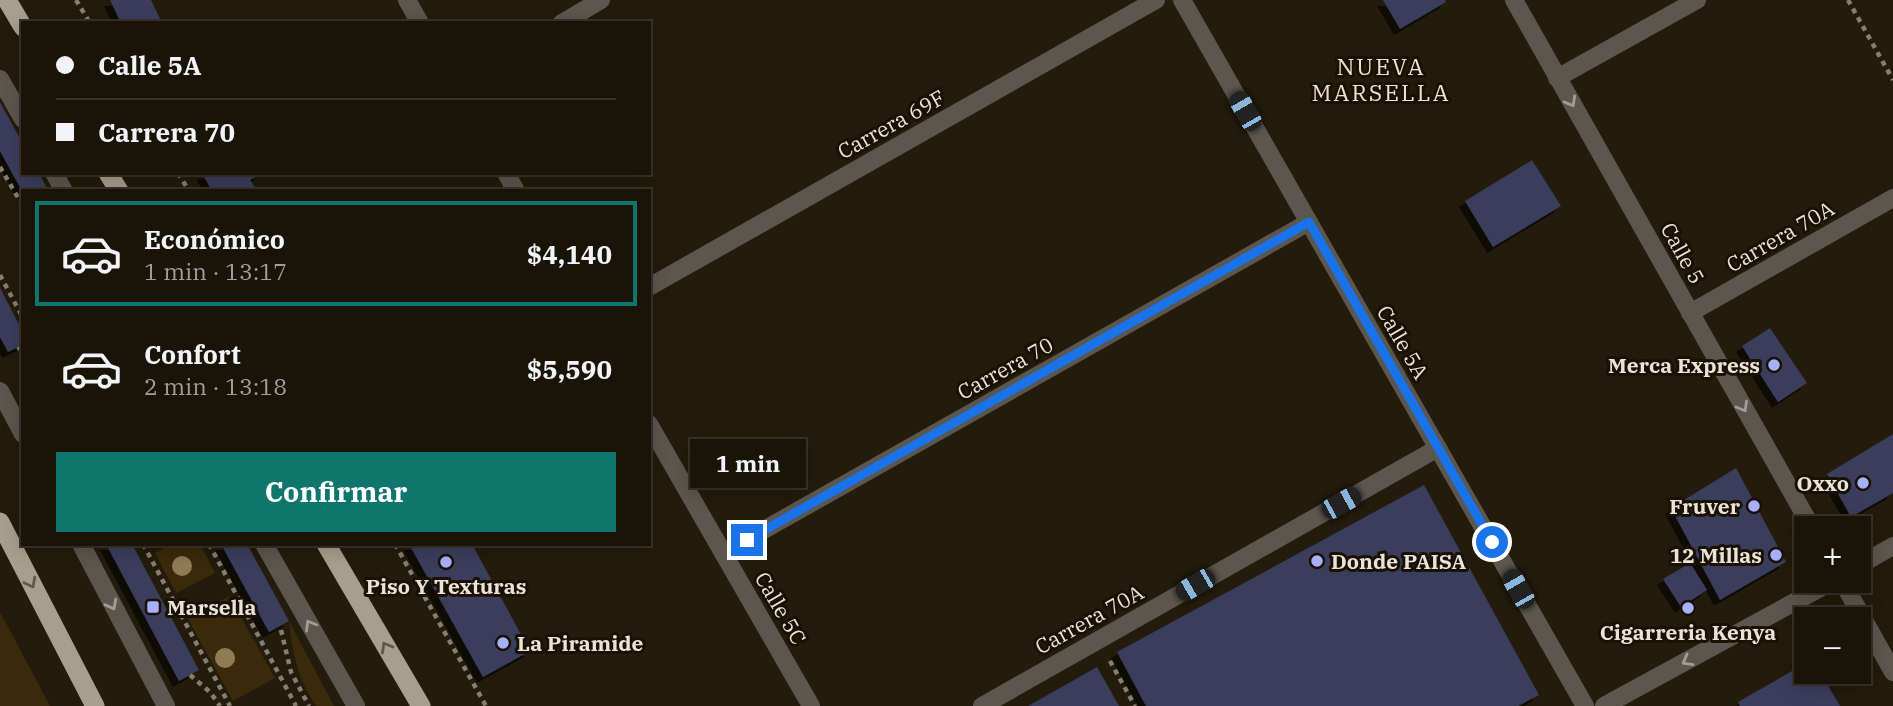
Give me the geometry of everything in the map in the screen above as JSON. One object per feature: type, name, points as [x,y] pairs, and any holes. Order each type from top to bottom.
[{"type":"highway","points":[[7,0],[21,24]]},
{"type":"highway","points":[[0,522],[95,706]]},
{"type":"highway","points":[[327,546],[421,706]]},
{"type":"street","points":[[407,0],[419,21]]},
{"type":"street","points":[[565,21],[601,0]]},
{"type":"street","name":"Carrera 69F","points":[[651,286],[1156,0]]},
{"type":"street","name":"Calle 5A","points":[[1182,0],[1585,706]]},
{"type":"street","name":"Calle 5","points":[[1514,0],[1805,516]]},
{"type":"street","points":[[1558,78],[1697,0]]},
{"type":"street","points":[[0,79],[21,116]]},
{"type":"street","name":"Carrera 70A","points":[[1690,313],[1893,198]]},
{"type":"street","name":"Carrera 70","points":[[723,553],[1309,222]]},
{"type":"street","points":[[0,391],[21,430]]},
{"type":"street","name":"Calle 5C","points":[[651,427],[811,706]]},
{"type":"street","name":"Carrera 70A","points":[[982,706],[1438,448]]},
{"type":"street","points":[[82,546],[166,706]]},
{"type":"street","points":[[265,546],[356,706]]},
{"type":"street","points":[[1871,559],[1893,546]]},
{"type":"street","points":[[1604,706],[1811,593]]},
{"type":"street","points":[[1849,593],[1893,672]]},
{"type":"path","points":[[76,0],[89,21]]},
{"type":"path","points":[[1848,0],[1893,80]]},
{"type":"path","points":[[0,167],[21,203]]},
{"type":"path","points":[[0,275],[21,314]]},
{"type":"path","points":[[18,347],[21,350]]},
{"type":"path","points":[[144,546],[230,706]]},
{"type":"path","points":[[210,546],[296,706]]},
{"type":"path","points":[[396,546],[486,706]]},
{"type":"path","points":[[280,626],[291,672],[309,706]]},
{"type":"path","points":[[1099,640],[1135,706]]},
{"type":"path","points":[[190,675],[210,692],[220,706]]},
{"type":"shaded area","points":[[168,546],[201,546],[215,573],[176,593],[155,553]]},
{"type":"shaded area","points":[[229,596],[275,678],[233,701],[188,619]]},
{"type":"shaded area","points":[[0,612],[50,706],[0,706]]},
{"type":"shaded area","points":[[289,621],[334,706],[316,706],[310,696],[297,665]]},
{"type":"building","points":[[110,0],[151,0],[161,21],[120,21]]},
{"type":"building","points":[[1383,0],[1445,0],[1446,2],[1400,29]]},
{"type":"building","points":[[0,102],[21,140],[21,175],[40,175],[47,189],[21,189],[0,151]]},
{"type":"building","points":[[1532,160],[1561,206],[1493,247],[1465,201]]},
{"type":"building","points":[[203,175],[259,175],[250,180],[256,189],[211,189]]},
{"type":"building","points":[[0,288],[21,328],[21,346],[8,352],[0,337]]},
{"type":"building","name":"Merca Express","points":[[1770,328],[1807,383],[1778,402],[1742,346]]},
{"type":"building","name":"Oxxo","points":[[1893,434],[1893,493],[1850,516],[1827,474]]},
{"type":"building","points":[[1736,468],[1786,562],[1720,600],[1671,508]]},
{"type":"building","points":[[1424,485],[1539,695],[1518,706],[1146,706],[1117,652]]},
{"type":"building","name":"Marsella","points":[[107,546],[133,546],[199,670],[179,681]]},
{"type":"building","name":"Marsella","points":[[222,546],[248,546],[289,621],[269,632]]},
{"type":"building","points":[[410,546],[473,546],[530,651],[483,677]]},
{"type":"building","points":[[1690,563],[1707,590],[1681,607],[1663,579]]},
{"type":"building","points":[[1097,667],[1119,706],[1028,706]]},
{"type":"building","points":[[1794,670],[1794,684],[1827,684],[1840,706],[1740,706],[1738,702]]},
{"type":"place","name":"Merca Express","points":[[1774,365]]},
{"type":"place","name":"Oxxo","points":[[1863,483]]},
{"type":"place","name":"Fruver","points":[[1754,506]]},
{"type":"place","name":"12 Millas","points":[[1776,555]]},
{"type":"place","name":"Donde PAISA","points":[[1317,561]]},
{"type":"place","name":"Piso Y Texturas","points":[[446,562]]},
{"type":"place","name":"Marsella","points":[[153,607]]},
{"type":"place","name":"Cigarreria Kenya","points":[[1688,608]]},
{"type":"place","name":"La Piramide","points":[[503,643]]},
{"type":"district","name":"NUEVA MARSELLA","points":[[1381,79]]},
{"type":"route","points":[[747,540],[1309,222],[1492,542]]}]
